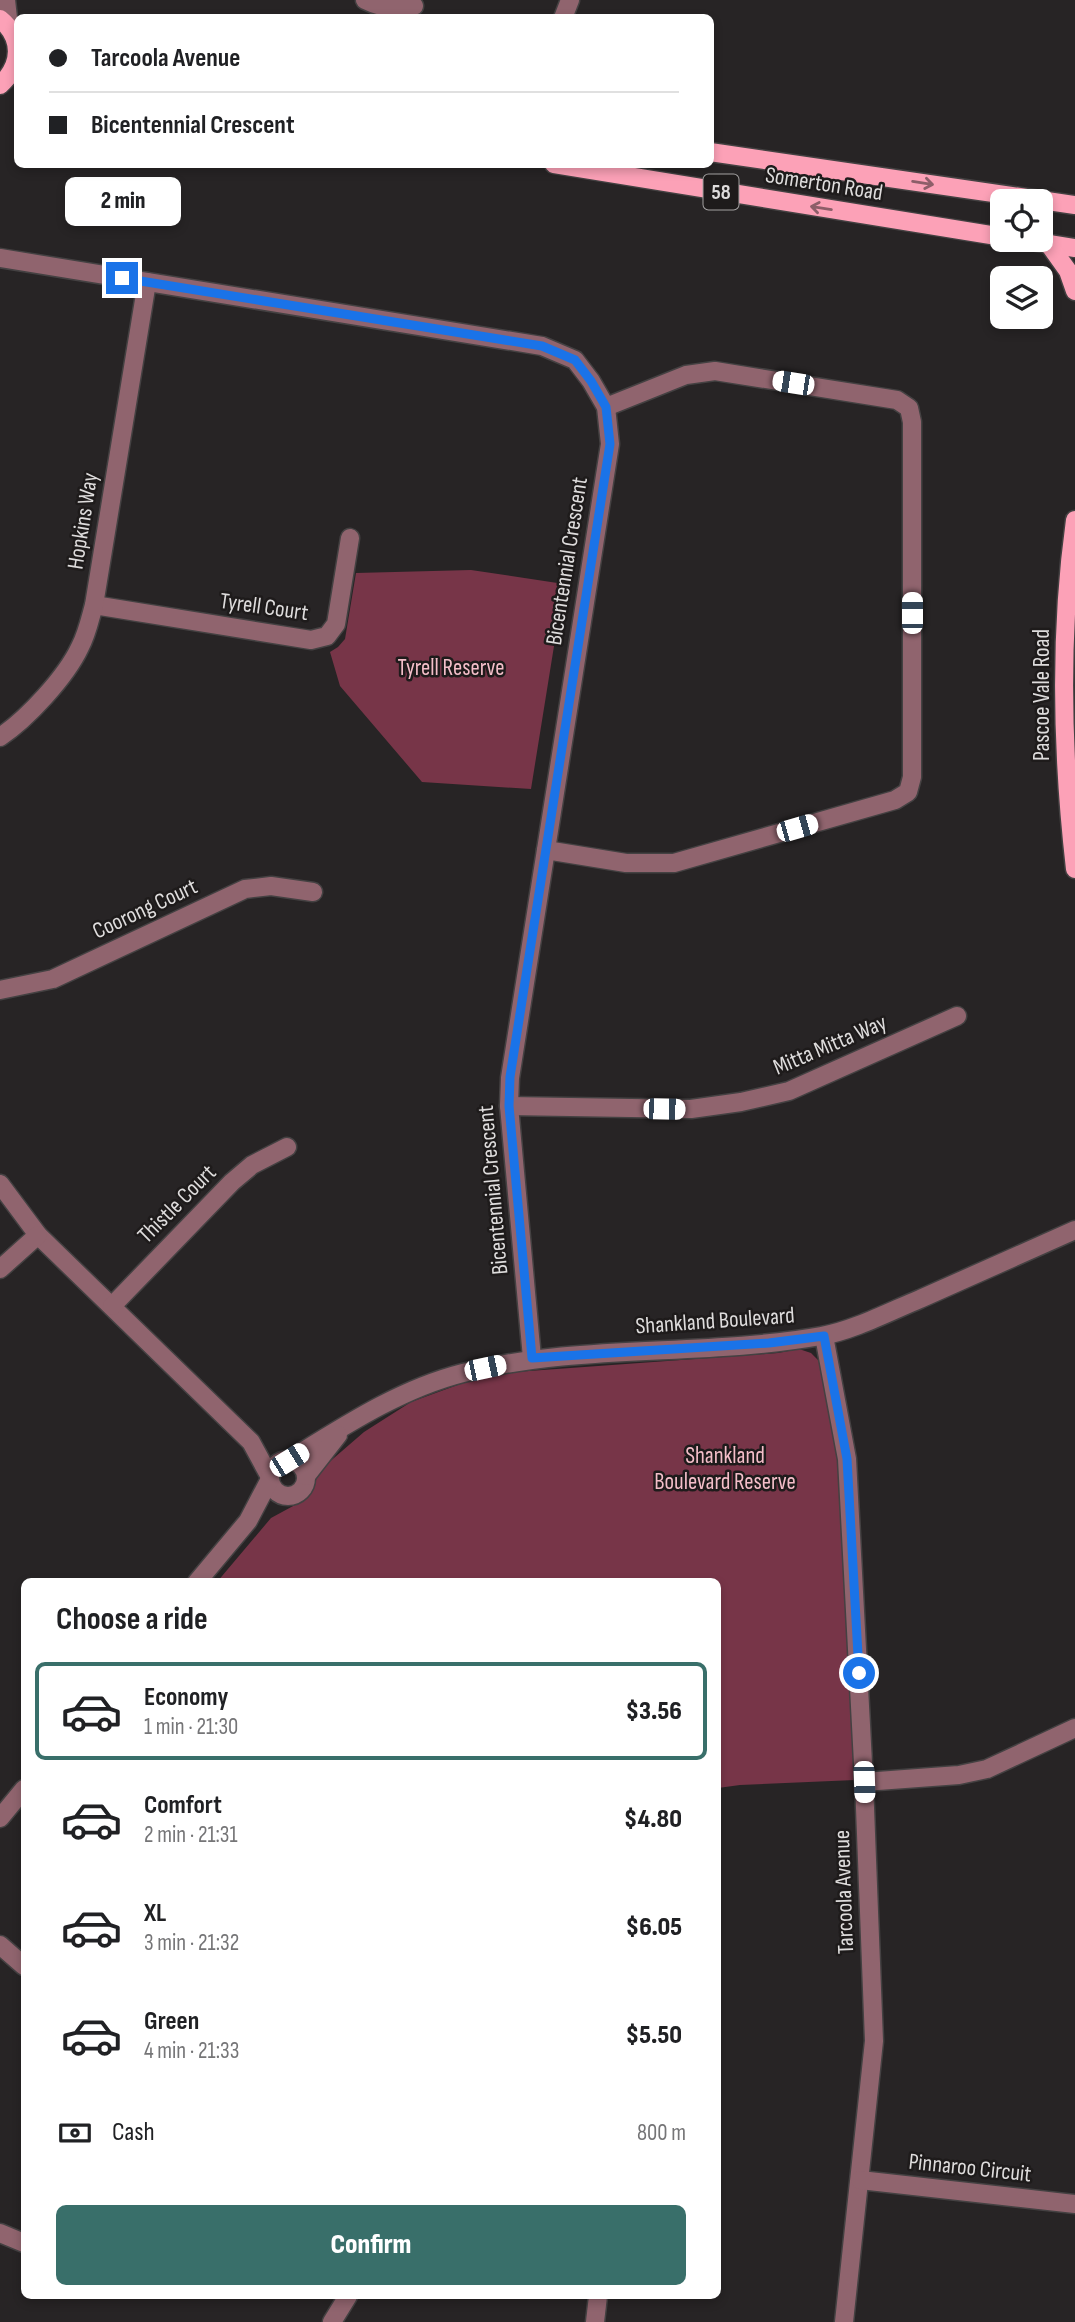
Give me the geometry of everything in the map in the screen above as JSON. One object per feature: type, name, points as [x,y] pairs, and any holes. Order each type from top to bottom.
[{"type":"main road","points":[[0,85],[14,69]]},
{"type":"main road","name":"Somerton Road","points":[[714,153],[1075,205]]},
{"type":"main road","name":"Somerton Road","points":[[579,168],[990,234]]},
{"type":"main road","points":[[1053,244],[1075,248]]},
{"type":"main road","points":[[1053,250],[1068,271],[1075,291]]},
{"type":"main road","name":"Pascoe Vale Road","points":[[1075,520],[1068,604],[1070,707],[1066,776],[1075,869]]},
{"type":"street","points":[[6,0],[10,30]]},
{"type":"street","points":[[365,0],[374,5],[401,9],[414,6]]},
{"type":"street","name":"Bicentennial Crescent","points":[[0,258],[542,346],[575,360],[606,407],[610,444],[510,1077],[509,1106],[532,1358]]},
{"type":"street","name":"Hopkins Way","points":[[0,737],[19,725],[58,679],[80,648],[94,605],[147,282]]},
{"type":"street","points":[[546,850],[626,863],[674,863],[895,800],[908,792],[912,777],[912,422],[909,408],[897,400],[715,371],[686,375],[606,407]]},
{"type":"street","name":"Tyrell Court","points":[[94,605],[311,640],[327,636],[336,624],[350,538]]},
{"type":"street","name":"Coorong Court","points":[[0,990],[53,979],[246,889],[271,886],[313,892]]},
{"type":"street","name":"Mitta Mitta Way","points":[[509,1106],[691,1109],[741,1102],[789,1091],[957,1017]]},
{"type":"street","name":"Thistle Court","points":[[111,1306],[232,1182],[252,1165],[287,1147]]},
{"type":"street","points":[[0,1184],[38,1235],[251,1442],[302,1466],[306,1476],[300,1492],[287,1496],[248,1521]]},
{"type":"street","name":"Shankland Boulevard","points":[[287,1460],[332,1431],[403,1394],[461,1373],[532,1358],[769,1343],[824,1336],[884,1314],[1075,1230]]},
{"type":"street","points":[[0,1269],[38,1235]]},
{"type":"street","name":"Tarcoola Avenue","points":[[824,1336],[847,1459],[874,2041],[844,2322]]},
{"type":"street","name":"Shankland Boulevard","points":[[306,1476],[350,1423]]},
{"type":"street","points":[[251,1442],[278,1493],[287,1496]]},
{"type":"street","points":[[200,1578],[248,1521],[275,1466],[287,1460]]},
{"type":"street","points":[[864,1782],[959,1776],[987,1769],[1075,1728]]},
{"type":"street","points":[[0,1818],[21,1793]]},
{"type":"street","points":[[0,1945],[21,1963]]},
{"type":"street","name":"Pinnaroo Circuit","points":[[860,2180],[1075,2204]]},
{"type":"street","points":[[0,2233],[21,2242]]},
{"type":"street","points":[[332,2322],[346,2299]]},
{"type":"street","points":[[594,2322],[598,2299]]},
{"type":"green space","name":"Tyrell Reserve","points":[[471,570],[564,584],[531,789],[422,782],[340,686],[330,652],[345,639],[356,573]]},
{"type":"green space","name":"Shankland Boulevard Reserve","points":[[799,1349],[811,1353],[821,1363],[839,1460],[855,1780],[721,1788],[721,1578],[220,1578],[271,1518],[306,1499],[320,1470],[364,1432],[411,1402],[463,1383],[515,1372],[778,1353]]},
{"type":"route","points":[[122,278],[542,346],[575,360],[606,407],[610,444],[510,1077],[509,1106],[532,1358],[769,1343],[824,1336],[847,1459],[859,1673]]}]
